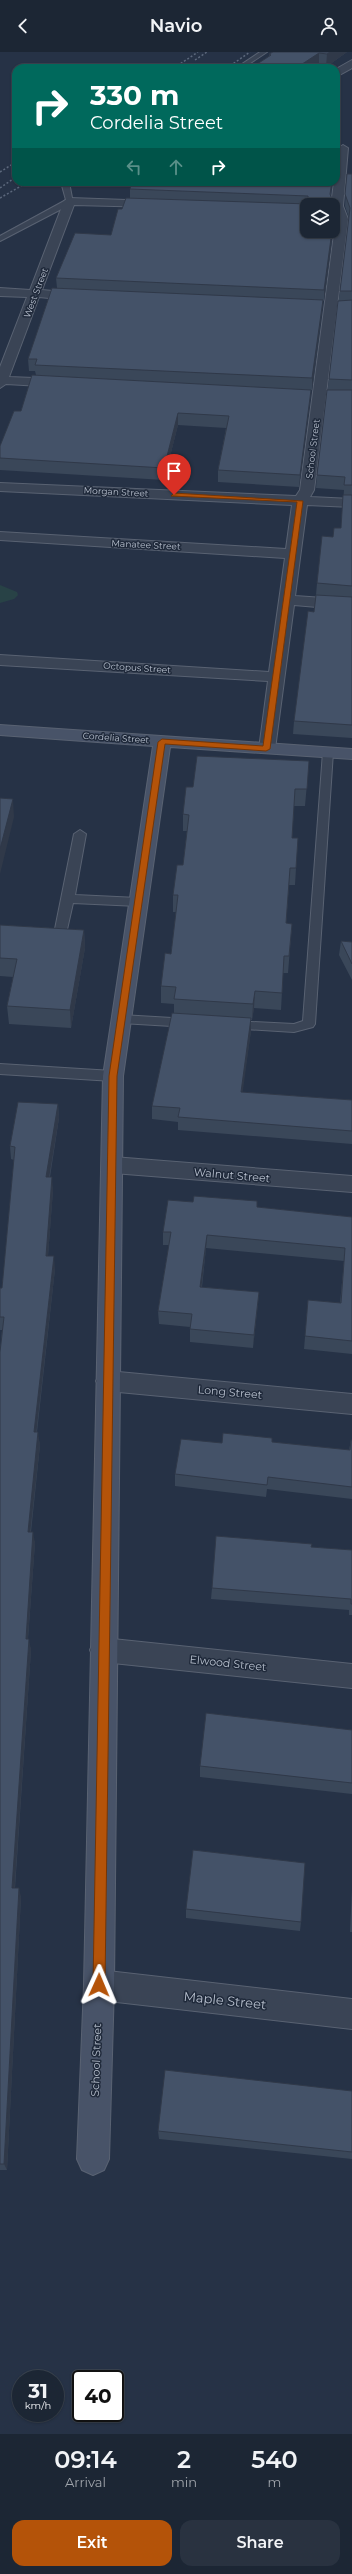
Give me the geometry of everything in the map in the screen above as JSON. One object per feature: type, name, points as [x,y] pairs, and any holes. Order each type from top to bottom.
[{"type":"street","points":[[340,71],[352,63]]},
{"type":"street","name":"School Street","points":[[340,177],[343,148]]},
{"type":"street","name":"School Street","points":[[266,749],[300,501],[307,490],[319,396],[338,308],[342,219],[341,212],[337,206],[339,186]]},
{"type":"street","points":[[70,201],[165,205]]},
{"type":"street","name":"West Street","points":[[0,381],[36,293],[70,201]]},
{"type":"street","points":[[0,292],[59,294]]},
{"type":"street","points":[[315,307],[338,308]]},
{"type":"street","points":[[0,381],[71,384]]},
{"type":"street","points":[[302,396],[336,397]]},
{"type":"street","name":"Morgan Street","points":[[0,487],[352,503]]},
{"type":"street","name":"Manatee Street","points":[[0,536],[292,554]]},
{"type":"street","points":[[286,600],[352,604]]},
{"type":"street","name":"Octopus Street","points":[[0,660],[275,677]]},
{"type":"street","name":"Cordelia Street","points":[[0,730],[352,754]]},
{"type":"street","name":"School Street","points":[[93,2159],[99,1985],[103,1650],[113,1165],[113,1076],[162,742]]},
{"type":"street","name":"Walnut Street","points":[[113,1165],[352,1184]]},
{"type":"street","name":"Long Street","points":[[108,1381],[352,1404]]},
{"type":"street","name":"Elwood Street","points":[[103,1650],[352,1676]]},
{"type":"street","name":"Maple Street","points":[[99,1985],[352,2014]]},
{"type":"lane","points":[[245,64],[264,52]]},
{"type":"lane","points":[[0,239],[18,227],[70,201],[66,186]]},
{"type":"lane","points":[[218,1024],[294,1028],[309,1024],[328,752]]},
{"type":"lane","points":[[60,934],[80,834]]},
{"type":"lane","points":[[68,899],[138,902]]},
{"type":"lane","points":[[121,1019],[202,1023]]},
{"type":"lane","points":[[0,1069],[113,1076]]},
{"type":"green space","points":[[0,585],[17,592],[18,595],[14,599],[0,603]]},
{"type":"building","points":[[273,52],[330,52],[327,54],[319,53],[302,64],[257,64],[271,55],[269,54]]},
{"type":"building","points":[[347,174],[352,174],[352,291],[340,291],[350,208],[345,194]]},
{"type":"building","points":[[131,186],[331,186],[330,194],[331,198],[308,198],[308,196],[130,189]]},
{"type":"building","points":[[126,198],[300,204],[300,238],[331,238],[324,290],[56,278],[75,233],[111,235],[118,209],[122,209]]},
{"type":"building","points":[[52,288],[323,300],[312,378],[35,365],[37,359],[28,359]]},
{"type":"building","points":[[352,300],[352,380],[329,379],[338,301]]},
{"type":"building","points":[[32,375],[311,390],[300,475],[218,470],[229,416],[178,413],[164,468],[0,458],[0,446],[14,411],[21,411]]},
{"type":"building","points":[[327,390],[352,390],[352,485],[344,485],[345,477],[317,475]]},
{"type":"building","points":[[343,495],[352,495],[352,586],[317,583],[322,536],[333,537],[334,528],[341,528]]},
{"type":"building","points":[[316,595],[352,597],[352,725],[294,721],[308,611],[314,612]]},
{"type":"building","points":[[197,756],[309,761],[307,789],[295,789],[292,838],[298,838],[296,868],[290,868],[286,923],[292,924],[289,956],[284,956],[282,993],[255,991],[253,1004],[174,999],[176,987],[161,986],[165,953],[171,954],[178,895],[173,895],[177,865],[183,865],[189,815],[183,814],[186,787],[193,787]]},
{"type":"building","points":[[0,798],[13,799],[0,849]]},
{"type":"building","points":[[0,925],[84,930],[70,1010],[7,1006],[17,959],[0,958]]},
{"type":"building","points":[[341,941],[352,942],[352,964]]},
{"type":"building","points":[[172,1013],[251,1018],[241,1092],[352,1100],[352,1131],[178,1117],[180,1108],[152,1106]]},
{"type":"building","points":[[18,1102],[58,1104],[46,1177],[52,1177],[46,1256],[54,1256],[34,1432],[38,1432],[28,1532],[33,1532],[26,1639],[29,1639],[12,1888],[19,1888],[4,2164],[0,2164],[0,1352],[4,1317],[0,1317],[0,1288],[2,1288],[15,1147],[10,1146]]},
{"type":"building","points":[[194,1196],[257,1201],[257,1207],[352,1217],[352,1341],[305,1336],[308,1300],[341,1303],[345,1248],[207,1235],[200,1287],[259,1292],[254,1335],[190,1329],[192,1314],[158,1311],[171,1232],[163,1232],[168,1200],[193,1202]]},
{"type":"building","points":[[223,1433],[272,1438],[272,1442],[350,1450],[352,1440],[352,1487],[268,1477],[267,1485],[175,1474],[181,1439],[222,1443]]},
{"type":"building","points":[[216,1536],[312,1544],[311,1547],[352,1550],[352,1604],[351,1599],[212,1588]]},
{"type":"building","points":[[206,1713],[352,1730],[352,1783],[200,1766]]},
{"type":"building","points":[[193,1850],[305,1863],[301,1922],[186,1909]]},
{"type":"building","points":[[165,2070],[352,2091],[352,2152],[158,2131]]},
{"type":"railway","points":[[180,64],[198,52]]},
{"type":"railway","points":[[195,60],[207,52]]},
{"type":"railway","points":[[233,64],[250,52]]},
{"type":"railway","points":[[0,172],[12,164]]},
{"type":"railway","points":[[0,188],[12,180]]},
{"type":"railway","points":[[0,198],[21,186]]},
{"type":"route","points":[[99,1985],[107,1413],[113,1165],[113,1076],[162,742],[266,749],[300,501],[174,495]]}]
